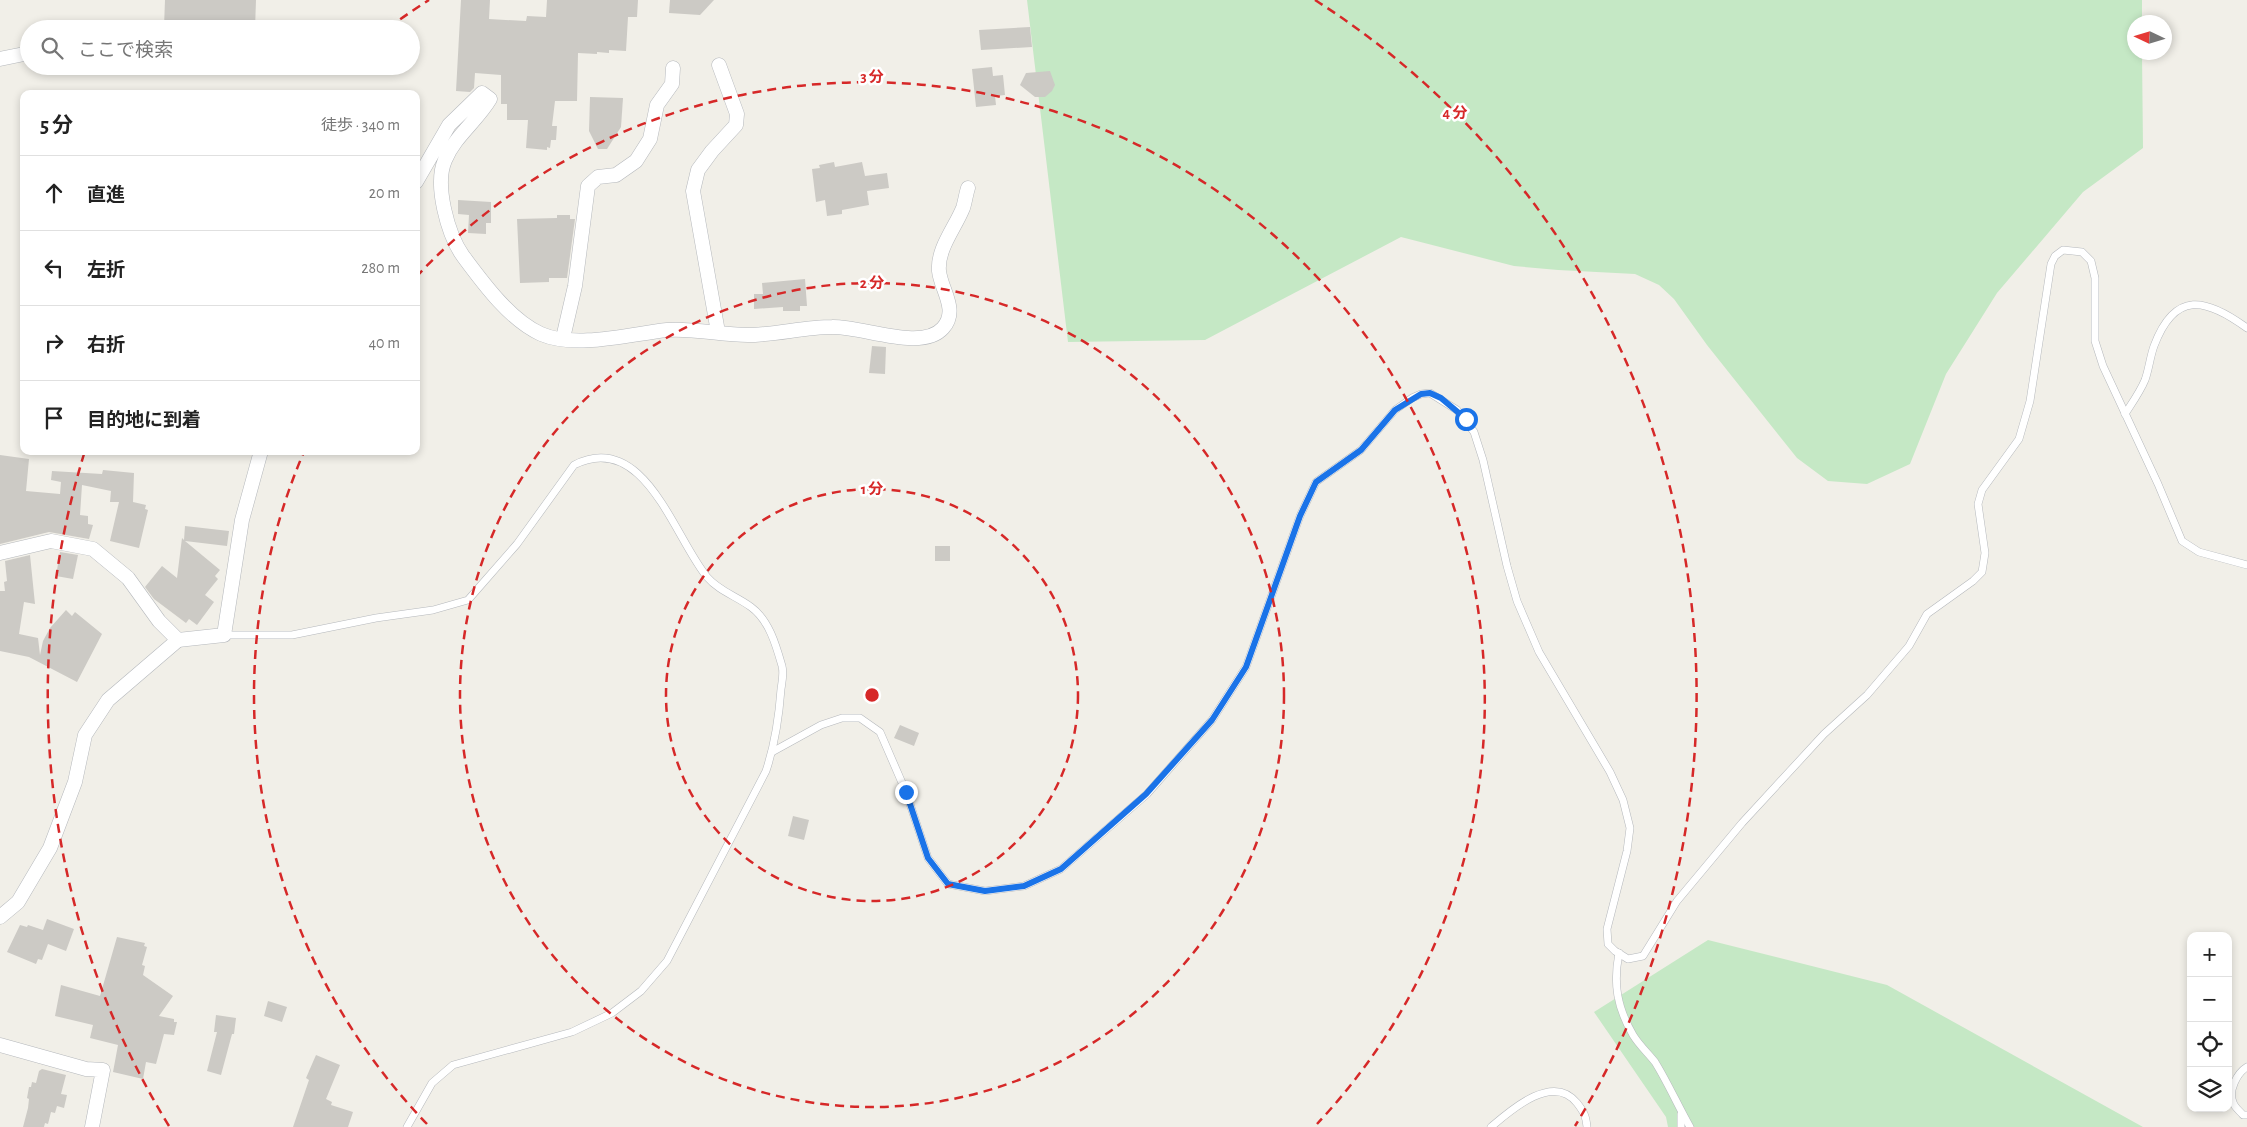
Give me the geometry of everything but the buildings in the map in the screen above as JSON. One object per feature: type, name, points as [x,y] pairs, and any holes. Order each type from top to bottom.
[{"type":"street","points":[[0,59],[20,54]]},
{"type":"street","points":[[718,332],[694,190],[698,170],[712,151],[736,126],[738,114],[719,65]]},
{"type":"street","points":[[563,338],[575,286],[588,186],[598,177],[616,175],[636,161],[650,139],[657,105],[672,84],[673,68]]},
{"type":"street","points":[[420,175],[449,125],[482,93],[490,99],[484,110],[453,144],[444,161],[440,179],[442,199],[455,246],[486,287],[517,318],[541,334],[563,338],[609,339],[669,330],[748,335],[833,327],[914,339],[929,336],[943,329],[949,318],[949,300],[939,271],[942,252],[963,208],[968,188]]},
{"type":"street","points":[[0,918],[18,902],[50,848],[75,782],[86,734],[108,700],[178,640],[224,635],[242,520],[260,455]]},
{"type":"street","points":[[0,553],[51,541],[93,549],[128,578],[159,621],[178,640]]},
{"type":"street","points":[[0,1045],[86,1069],[103,1070],[92,1127]]},
{"type":"lane","points":[[772,752],[820,725],[842,718],[860,718],[880,732],[906,792],[928,858],[948,884],[985,891],[1024,886],[1061,869],[1146,794],[1212,720],[1246,667],[1300,516],[1316,482],[1361,450],[1395,410],[1412,398],[1430,393],[1457,410],[1474,432],[1483,460],[1507,566],[1517,601],[1539,652],[1610,772],[1623,800],[1630,828],[1627,851],[1607,929],[1608,944],[1628,959],[1643,956],[1683,894],[1742,823],[1824,734],[1867,695],[1909,646],[1927,614],[1973,581],[1982,572],[1985,553],[1978,504],[1982,490],[2019,439],[2030,401],[2051,264],[2055,256],[2063,250],[2082,252],[2091,261],[2095,278],[2095,341],[2103,366],[2182,541],[2199,552],[2247,565]]},
{"type":"lane","points":[[2126,414],[2145,380],[2154,346],[2165,323],[2176,311],[2190,305],[2210,306],[2227,313],[2247,328]]},
{"type":"lane","points":[[224,635],[292,634],[376,618],[433,610],[468,600],[517,544],[574,466],[587,458],[613,459],[636,473],[652,487],[707,576],[723,592],[752,607],[768,626],[783,669],[779,717],[772,752],[766,771],[667,961],[641,991],[612,1013],[572,1032],[453,1065],[432,1083],[407,1127]]},
{"type":"lane","points":[[1619,953],[1615,983],[1620,1009],[1634,1036],[1662,1075],[1690,1127]]},
{"type":"lane","points":[[2247,1067],[2237,1077],[2232,1093],[2232,1103],[2243,1115],[2247,1115]]},
{"type":"lane","points":[[1491,1127],[1510,1111],[1541,1093],[1557,1090],[1571,1096],[1586,1114],[1586,1127]]},
{"type":"lane","points":[[1681,1111],[1681,1127]]},
{"type":"green space","points":[[1027,0],[2142,0],[2142,15],[2127,15],[2127,60],[2142,60],[2143,148],[2083,192],[1997,293],[1946,374],[1910,464],[1867,484],[1828,481],[1797,458],[1707,345],[1674,299],[1659,285],[1635,274],[1514,266],[1401,237],[1205,340],[1068,342]]},
{"type":"green space","points":[[1708,940],[1887,985],[2143,1127],[1668,1127],[1666,1117],[1594,1012]]},
{"type":"route","points":[[906,792],[928,858],[948,884],[985,891],[1024,886],[1061,869],[1146,794],[1212,720],[1246,667],[1300,516],[1316,482],[1361,450],[1395,410],[1421,394],[1430,393],[1441,398],[1466,419]]}]
